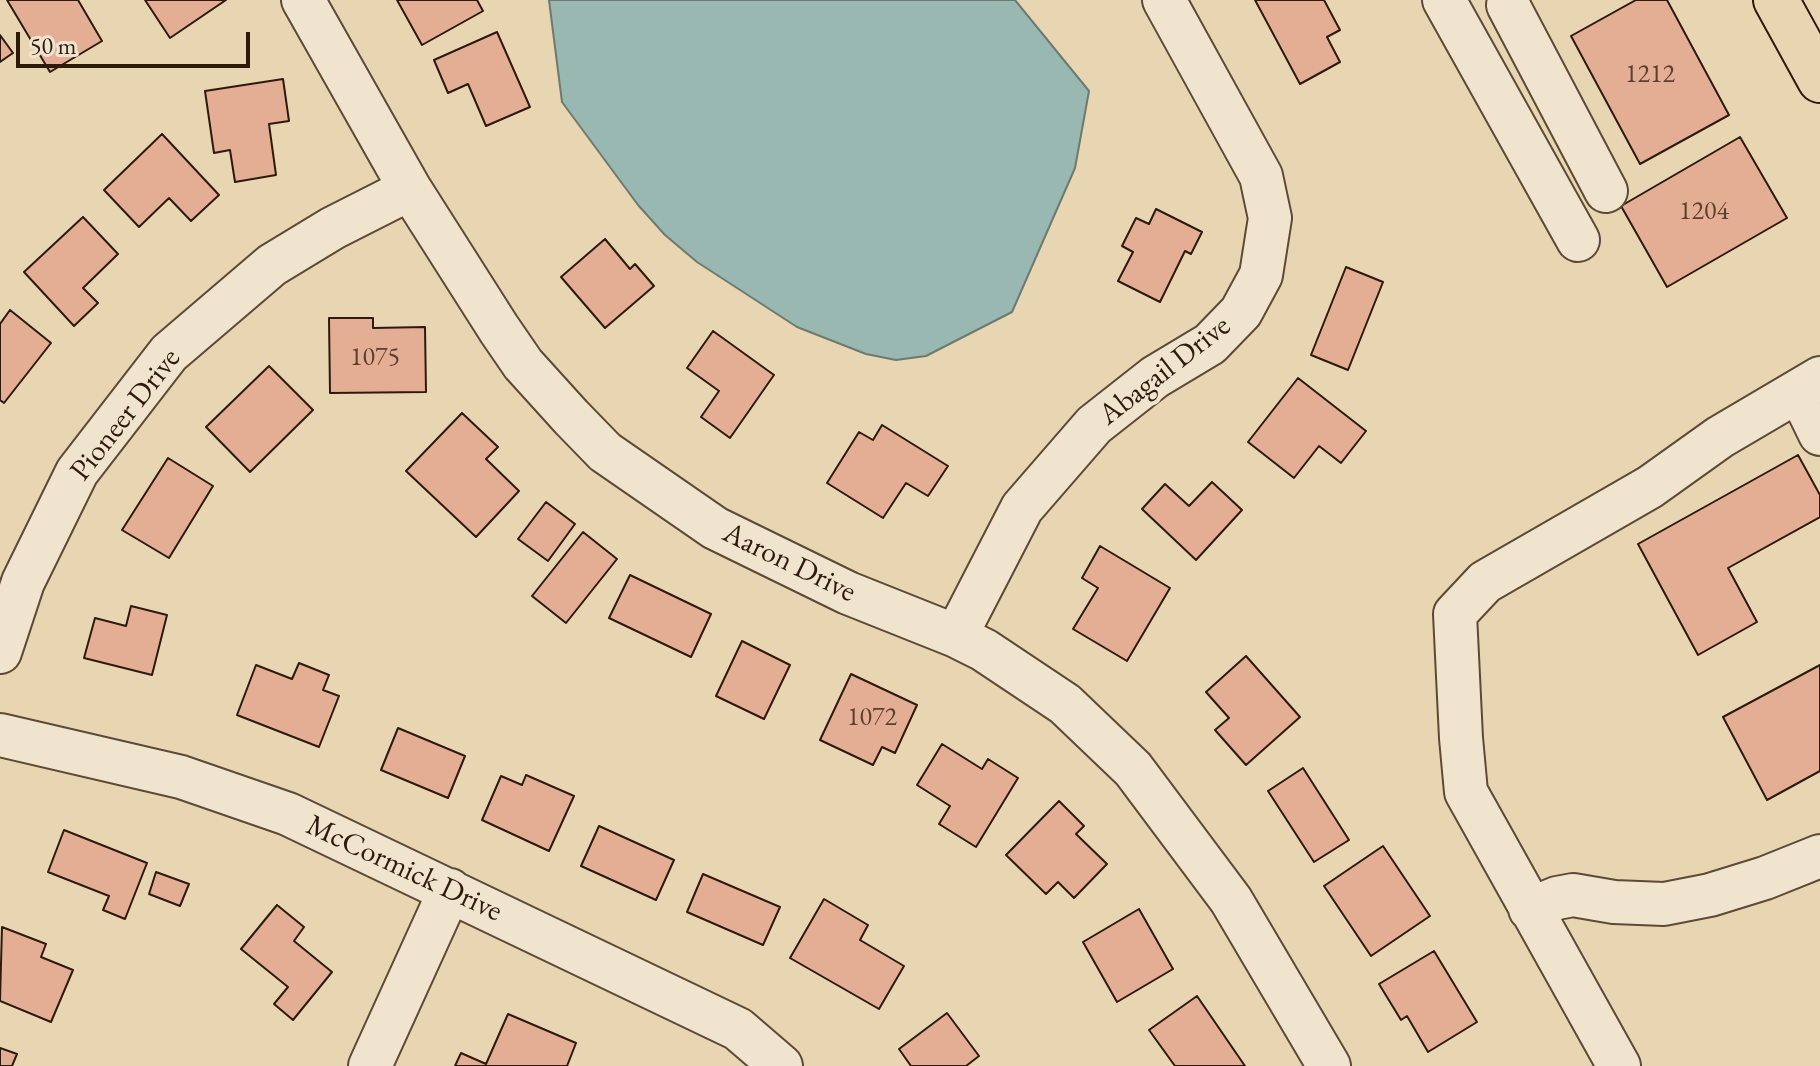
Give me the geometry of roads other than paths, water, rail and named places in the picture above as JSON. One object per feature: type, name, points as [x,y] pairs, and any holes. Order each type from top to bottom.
[{"type":"main road","points":[[1797,19],[1820,80]]},
{"type":"street","name":"Aaron Drive","points":[[303,0],[410,189],[523,364],[605,452],[715,528],[848,593],[984,650],[1065,704],[1133,769],[1231,900],[1329,1066]]},
{"type":"street","name":"Abagail Drive","points":[[956,636],[1022,508],[1094,425],[1155,377],[1210,344],[1241,312],[1261,275],[1270,218],[1261,176],[1164,0]]},
{"type":"street","points":[[1578,240],[1453,16],[1513,3],[1606,191]]},
{"type":"street","name":"Pioneer Drive","points":[[0,652],[23,582],[77,472],[169,353],[272,265],[333,228],[410,189]]},
{"type":"street","points":[[1619,1066],[1466,792],[1455,614],[1485,582],[1650,487],[1720,437],[1810,384],[1820,434]]},
{"type":"street","name":"McCormick Drive","points":[[0,735],[181,777],[288,814],[738,1029],[781,1066]]},
{"type":"street","points":[[1530,909],[1573,895],[1614,902],[1664,904],[1710,895],[1820,856]]},
{"type":"street","points":[[370,1066],[450,890]]},
{"type":"water","points":[[549,0],[1015,0],[1089,91],[1075,168],[1012,312],[926,356],[896,360],[866,354],[797,327],[697,262],[665,235],[638,205],[562,102]]}]
